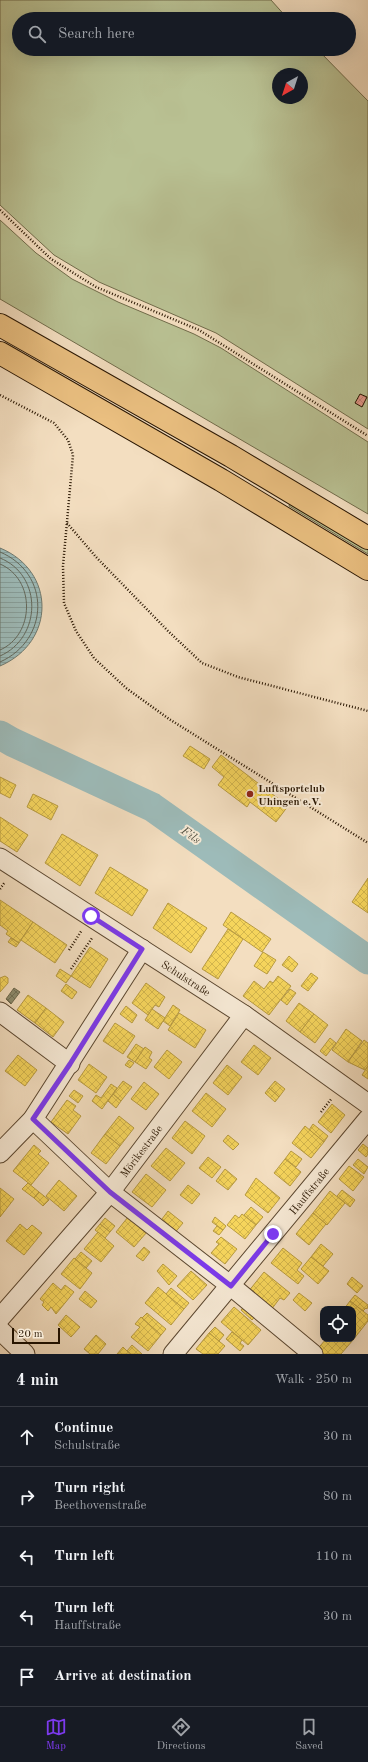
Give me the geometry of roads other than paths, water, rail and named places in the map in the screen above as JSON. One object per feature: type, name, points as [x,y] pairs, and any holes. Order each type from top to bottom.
[{"type":"highway","points":[[0,325],[231,456],[368,538]]},
{"type":"highway","points":[[0,353],[220,480],[368,569]]},
{"type":"street","name":"Schulstraße","points":[[0,858],[244,1015],[368,1104]]},
{"type":"street","points":[[0,1153],[33,1119],[70,1064],[142,949]]},
{"type":"street","points":[[0,1012],[70,1064]]},
{"type":"street","name":"Mörikestraße","points":[[0,1318],[110,1192],[244,1015]]},
{"type":"street","points":[[33,1119],[110,1192],[231,1286],[313,1354]]},
{"type":"street","name":"Hauffstraße","points":[[173,1354],[231,1286],[368,1119]]},
{"type":"street","points":[[0,1330],[25,1354]]},
{"type":"water","points":[[0,548],[18,559],[32,573],[39,589],[42,607],[39,624],[32,641],[18,655],[0,666]]},
{"type":"waterway","name":"Fils","points":[[0,735],[152,807],[368,960]]},
{"type":"place","name":"Luftsportclub Uhingen e.V.","points":[[250,794]]}]
